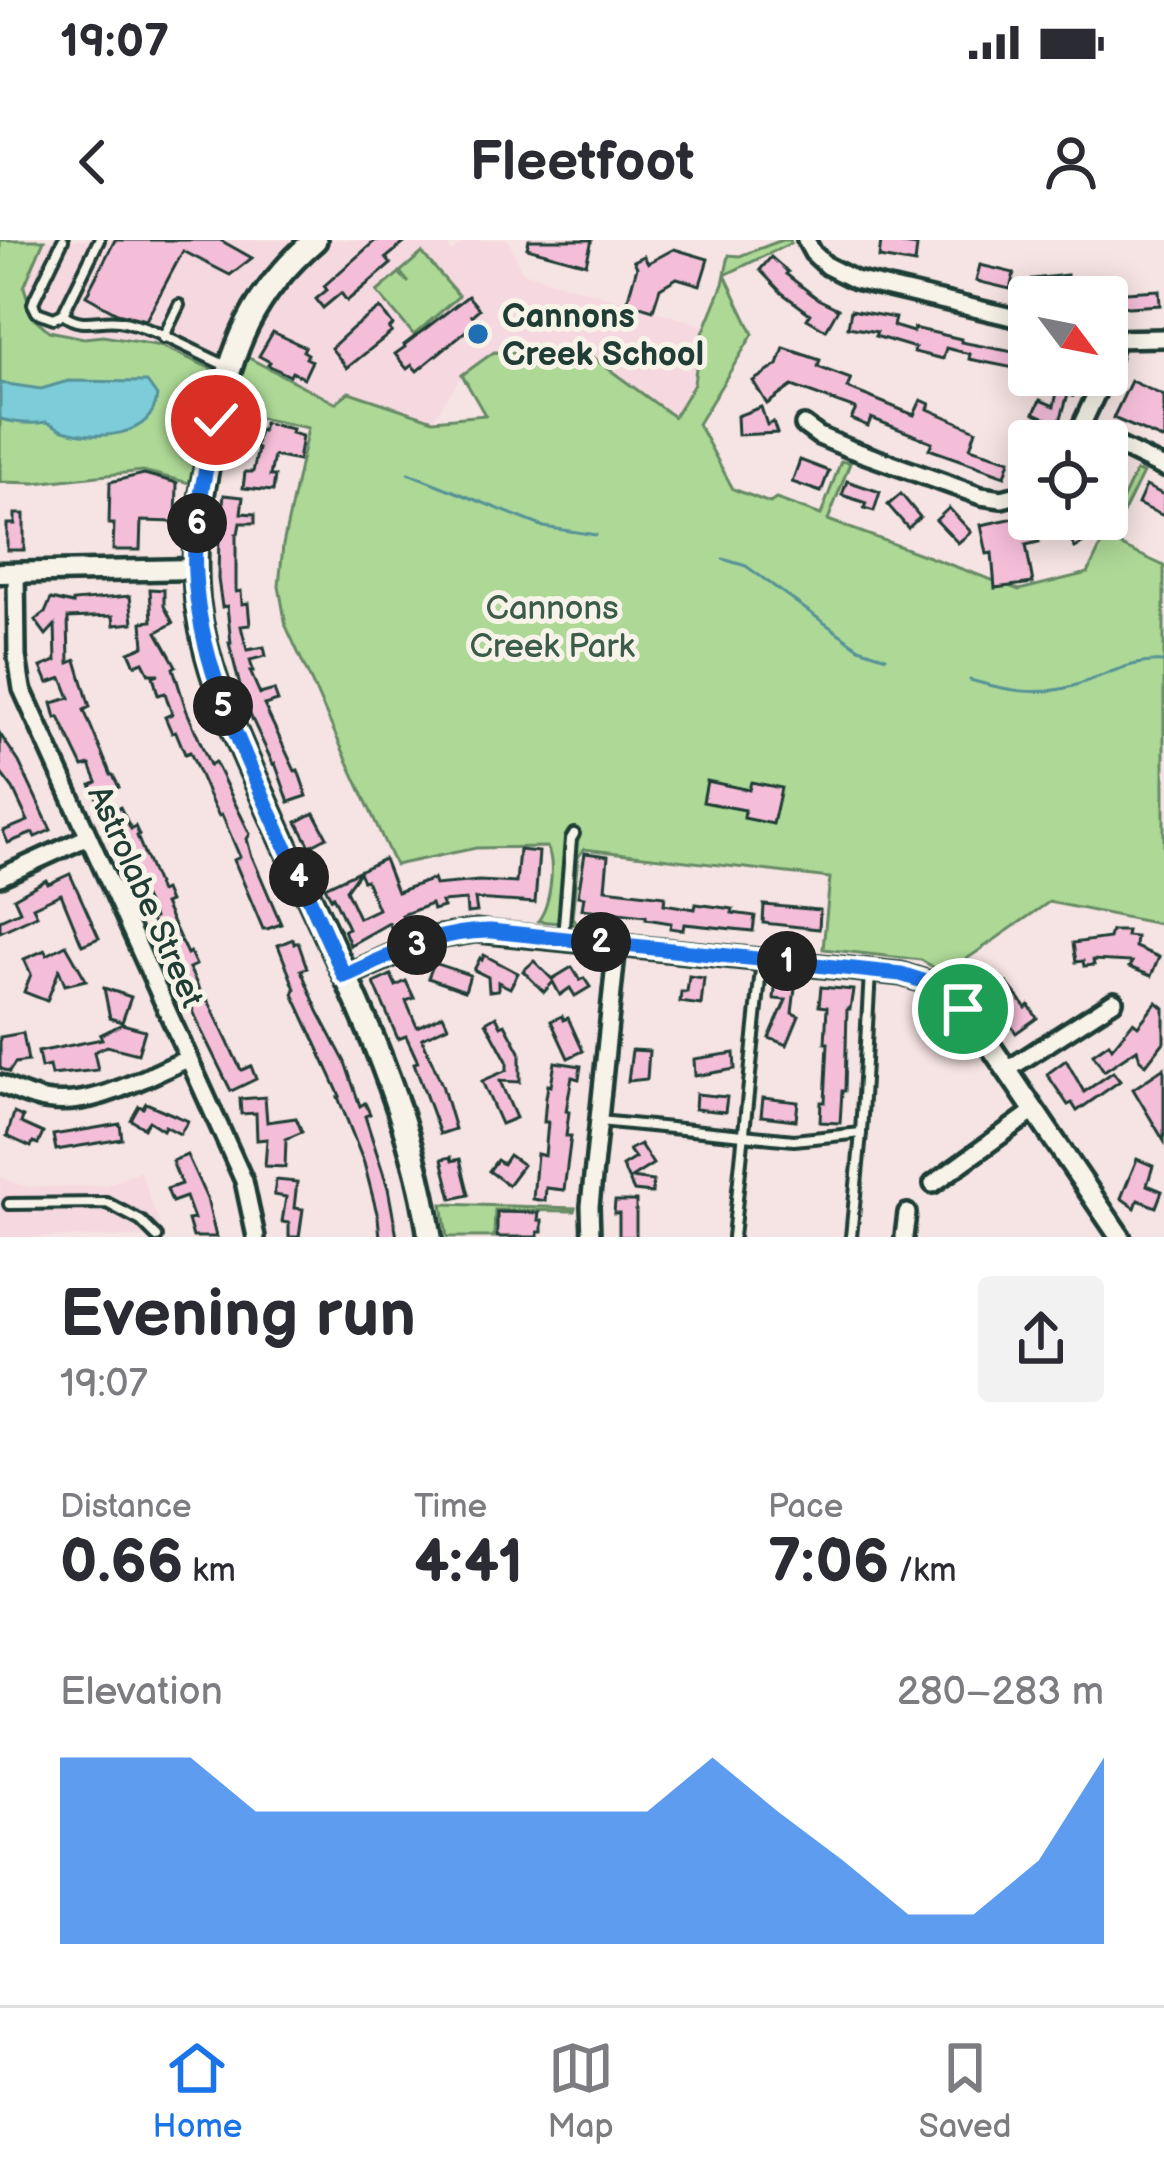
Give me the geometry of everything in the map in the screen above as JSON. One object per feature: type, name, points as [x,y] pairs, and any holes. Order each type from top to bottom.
[{"type":"main road","points":[[315,240],[274,279],[255,307],[230,367],[216,420],[220,454],[196,528],[202,632],[218,693],[404,1121],[430,1237]]},
{"type":"street","points":[[806,240],[826,266],[854,280],[1008,316]]},
{"type":"street","points":[[1128,339],[1164,338]]},
{"type":"street","points":[[804,425],[850,449],[981,496],[1008,497]]},
{"type":"street","points":[[1128,454],[1164,468]]},
{"type":"street","points":[[8,572],[82,563],[195,569]]},
{"type":"street","name":"Astrolabe Street","points":[[8,572],[22,689],[244,1181],[256,1237]]},
{"type":"street","points":[[0,877],[88,837]]},
{"type":"street","points":[[344,976],[434,938],[491,931],[914,977],[949,996],[977,1026],[1034,1111],[1087,1174],[1120,1237]]},
{"type":"street","points":[[591,1237],[590,1206],[617,944]]},
{"type":"street","points":[[1007,1070],[1114,1000]]},
{"type":"street","points":[[0,1084],[46,1100],[77,1101],[106,1094],[188,1059]]},
{"type":"street","points":[[933,1184],[1034,1111]]},
{"type":"street","points":[[904,1237],[907,1213]]},
{"type":"lane","points":[[63,240],[33,304],[37,312],[54,318],[63,314],[99,240]]},
{"type":"lane","points":[[163,338],[179,305]]},
{"type":"lane","points":[[63,314],[73,322],[120,321],[230,367]]},
{"type":"lane","points":[[216,420],[241,425]]},
{"type":"lane","points":[[563,938],[574,834]]},
{"type":"lane","points":[[734,1237],[762,958]]},
{"type":"lane","points":[[851,1237],[870,970]]},
{"type":"lane","points":[[599,1120],[794,1139],[861,1133]]},
{"type":"lane","points":[[9,1204],[107,1203],[134,1216],[157,1237]]},
{"type":"shaded area","points":[[44,240],[298,240],[249,288],[216,371],[161,346],[50,331],[33,318],[25,283]]},
{"type":"shaded area","name":"Cannons Creek School","points":[[330,240],[446,240],[451,252],[467,240],[508,240],[522,272],[706,326],[694,384],[674,418],[583,350],[537,349],[537,353],[462,375],[433,420],[349,393],[336,403],[245,356],[265,304],[299,265]]},
{"type":"shaded area","points":[[140,1171],[164,1237],[0,1237],[0,1178],[28,1187],[105,1186]]},
{"type":"green space","points":[[0,240],[44,240],[24,287],[33,317],[49,331],[161,346],[216,371],[189,483],[143,471],[35,483],[0,482]]},
{"type":"green space","name":"Cannons Creek Park","points":[[782,240],[791,243],[725,275],[753,334],[698,424],[733,489],[821,515],[841,461],[850,463],[828,520],[1019,590],[1088,573],[1104,540],[1115,540],[1164,566],[1164,925],[1049,902],[945,974],[921,960],[823,949],[830,878],[584,849],[578,857],[572,918],[580,925],[538,921],[550,885],[547,847],[476,848],[395,865],[286,626],[279,586],[283,545],[308,428],[235,413],[245,356],[335,403],[349,392],[433,420],[485,415],[462,375],[494,352],[583,350],[674,417],[694,384],[699,343],[723,284],[729,255],[740,256]]},
{"type":"green space","points":[[422,253],[459,296],[414,335],[377,292],[399,273],[409,283],[400,272]]},
{"type":"green space","name":"Cannons Creek Park","points":[[1136,471],[1143,473],[1128,504],[1128,488]]},
{"type":"green space","points":[[442,1204],[575,1208],[495,1210],[494,1237],[447,1237]]},
{"type":"water","points":[[68,381],[147,382],[157,396],[145,421],[121,433],[91,435],[46,422],[0,419],[0,383],[41,389]]},
{"type":"building","points":[[115,240],[220,240],[252,258],[230,275],[183,251],[146,320],[117,313],[86,296]]},
{"type":"building","points":[[376,240],[408,240],[386,258],[391,264],[347,301],[341,293],[323,308],[316,299],[327,290],[324,286]]},
{"type":"building","points":[[529,240],[592,240],[586,264],[527,248]]},
{"type":"building","points":[[881,241],[917,246],[915,264],[879,258]]},
{"type":"building","points":[[674,249],[708,259],[700,285],[677,278],[660,288],[653,310],[627,302],[637,267],[634,261],[644,256],[648,263]]},
{"type":"building","points":[[771,257],[818,299],[838,309],[826,330],[807,319],[810,314],[760,270]]},
{"type":"building","points":[[980,265],[1014,273],[1008,276],[1008,289],[976,281]]},
{"type":"building","points":[[1159,290],[1160,305],[1128,307],[1128,292]]},
{"type":"building","points":[[468,296],[479,309],[472,315],[478,321],[417,371],[412,365],[407,369],[395,354]]},
{"type":"building","points":[[380,308],[393,325],[392,332],[347,368],[331,348]]},
{"type":"building","points":[[851,310],[895,318],[893,326],[913,332],[914,328],[1008,351],[1008,367],[969,359],[970,354],[946,348],[943,359],[914,352],[915,348],[875,336],[877,332],[848,327]]},
{"type":"building","points":[[273,332],[305,347],[306,358],[312,361],[304,378],[292,372],[290,376],[259,356]]},
{"type":"building","points":[[784,348],[820,360],[818,367],[851,379],[847,388],[914,415],[921,400],[930,404],[928,409],[976,430],[970,448],[1008,459],[1005,476],[929,449],[932,442],[871,418],[868,426],[851,419],[856,409],[792,386],[767,404],[753,381],[778,365]]},
{"type":"building","points":[[1131,381],[1164,396],[1164,440],[1128,424],[1128,420],[1113,418],[1128,396]]},
{"type":"building","points":[[1056,396],[1067,396],[1060,420],[1034,413],[1040,400],[1054,406]]},
{"type":"building","points":[[761,407],[767,425],[773,422],[777,433],[738,435],[737,416]]},
{"type":"building","points":[[264,423],[302,436],[298,461],[274,456],[273,491],[243,488],[245,472],[253,472]]},
{"type":"building","points":[[800,460],[829,471],[821,492],[792,482]]},
{"type":"building","points":[[144,474],[177,483],[176,522],[141,521],[140,550],[113,550],[110,482]]},
{"type":"building","points":[[847,481],[880,492],[874,511],[842,495]]},
{"type":"building","points":[[1146,486],[1164,495],[1164,516],[1138,504]]},
{"type":"building","points":[[901,494],[920,517],[908,528],[888,505]]},
{"type":"building","points":[[224,495],[243,497],[241,513],[255,514],[255,523],[240,523],[236,534],[236,592],[241,591],[242,604],[248,603],[250,625],[241,626],[247,650],[264,647],[266,656],[250,660],[250,671],[260,694],[274,690],[278,701],[264,705],[307,796],[289,802],[239,691],[227,606],[222,607],[218,579]]},
{"type":"building","points":[[949,508],[971,532],[958,543],[936,520]]},
{"type":"building","points":[[15,514],[24,514],[24,550],[7,550],[7,524],[15,524]]},
{"type":"building","points":[[1008,519],[1008,540],[1038,540],[1026,545],[1033,583],[995,588],[992,553],[987,554],[981,525]]},
{"type":"building","points":[[150,589],[164,590],[164,606],[173,623],[157,632],[176,666],[186,709],[210,765],[215,762],[250,834],[251,854],[281,924],[263,929],[234,860],[240,857],[222,815],[190,752],[185,754],[165,717],[172,714],[165,693],[158,695],[153,676],[159,674],[149,674],[143,662],[135,665],[129,652],[144,646],[142,622],[152,621]]},
{"type":"building","points":[[130,596],[133,623],[114,625],[113,616],[68,618],[69,663],[76,660],[90,707],[84,710],[119,787],[97,798],[90,765],[83,767],[56,718],[52,703],[70,698],[62,678],[48,683],[41,667],[56,661],[55,625],[46,635],[35,620],[45,613],[51,599],[73,604]]},
{"type":"building","points":[[0,734],[19,762],[51,830],[8,843],[3,831],[28,821],[0,772]]},
{"type":"building","points":[[707,781],[749,790],[751,782],[781,788],[773,824],[744,818],[745,810],[703,802]]},
{"type":"building","points":[[120,807],[131,829],[135,826],[160,892],[164,890],[169,902],[164,904],[196,965],[189,968],[205,1001],[240,1068],[251,1066],[256,1079],[231,1091],[151,920],[124,857],[128,855],[103,815]]},
{"type":"building","points":[[314,813],[327,837],[310,846],[297,822]]},
{"type":"building","points":[[519,850],[539,852],[535,903],[475,899],[477,912],[467,913],[466,900],[441,902],[443,907],[433,910],[431,904],[402,915],[407,926],[393,932],[389,923],[350,945],[344,930],[348,928],[325,887],[384,859],[397,892],[433,879],[435,885],[516,883]],"holes":[[[359,872],[378,909],[359,918],[346,890]]]},
{"type":"building","points":[[585,853],[608,856],[605,889],[665,896],[664,904],[695,909],[696,904],[733,909],[732,913],[755,916],[753,931],[684,924],[683,930],[646,916],[582,909],[584,897],[578,896]]},
{"type":"building","points":[[70,874],[99,938],[82,945],[61,894],[33,907],[37,915],[0,932],[0,920],[20,911],[14,898],[46,880],[48,884]]},
{"type":"building","points":[[764,905],[820,910],[819,929],[763,923]]},
{"type":"building","points":[[1111,931],[1127,931],[1126,936],[1136,937],[1135,947],[1159,957],[1151,976],[1129,967],[1132,962],[1093,960],[1094,965],[1084,966],[1083,961],[1076,962],[1073,943],[1109,938]]},
{"type":"building","points":[[293,939],[294,944],[298,942],[307,968],[301,970],[318,1011],[345,1062],[360,1106],[365,1103],[370,1114],[365,1116],[388,1188],[397,1237],[380,1237],[364,1163],[340,1096],[293,994],[278,945]]},
{"type":"building","points":[[66,945],[86,980],[65,985],[59,970],[47,1001],[24,992],[31,974],[24,959]]},
{"type":"building","points":[[484,955],[518,973],[510,988],[498,982],[498,990],[489,991],[488,977],[474,970]]},
{"type":"building","points":[[534,961],[552,979],[572,967],[590,987],[575,996],[570,988],[560,995],[553,982],[544,992],[523,971]]},
{"type":"building","points":[[434,963],[470,975],[465,991],[428,978]]},
{"type":"building","points":[[391,975],[396,986],[406,981],[414,998],[406,1001],[417,1027],[443,1015],[448,1026],[422,1038],[455,1129],[440,1134],[414,1063],[418,1062],[406,1036],[398,1039],[374,983]]},
{"type":"building","points":[[689,976],[704,978],[701,1005],[680,1002]]},
{"type":"building","points":[[776,978],[796,980],[792,1013],[799,1016],[787,1045],[769,1038],[786,1000],[774,999]]},
{"type":"building","points":[[1007,983],[1037,1018],[1016,1033],[990,995]]},
{"type":"building","points":[[821,987],[853,990],[847,1009],[840,1123],[820,1122],[828,1043],[827,1007],[819,1006]]},
{"type":"building","points":[[104,988],[131,997],[122,1022],[110,1018]]},
{"type":"building","points":[[1157,1002],[1164,1008],[1164,1042],[1146,1065],[1137,1049],[1104,1071],[1093,1054],[1109,1043],[1112,1048]]},
{"type":"building","points":[[496,1016],[520,1052],[520,1082],[500,1081],[516,1118],[501,1124],[482,1081],[507,1070],[507,1061],[486,1022]]},
{"type":"building","points":[[568,1018],[583,1051],[568,1058],[551,1021]]},
{"type":"building","points":[[122,1024],[145,1030],[138,1054],[107,1046],[94,1052],[98,1070],[51,1075],[49,1066],[41,1068],[38,1052],[102,1039],[100,1035]]},
{"type":"building","points":[[23,1033],[28,1061],[15,1063],[9,1072],[0,1068],[0,1037]]},
{"type":"building","points":[[632,1050],[649,1051],[647,1079],[628,1081]]},
{"type":"building","points":[[734,1053],[735,1069],[695,1076],[694,1059]]},
{"type":"building","points":[[1066,1060],[1084,1092],[1113,1072],[1120,1081],[1077,1111],[1047,1074]]},
{"type":"building","points":[[555,1062],[581,1066],[579,1079],[572,1077],[566,1111],[566,1136],[571,1136],[564,1190],[546,1188],[545,1201],[533,1199],[537,1154],[545,1156],[546,1098]]},
{"type":"building","points":[[1164,1068],[1164,1141],[1133,1089]]},
{"type":"building","points":[[696,1094],[727,1097],[725,1112],[695,1109]]},
{"type":"building","points":[[265,1097],[267,1122],[296,1118],[302,1132],[286,1139],[285,1167],[265,1166],[267,1139],[257,1140],[256,1113],[241,1114],[240,1099]]},
{"type":"building","points":[[763,1098],[798,1102],[796,1120],[761,1116]]},
{"type":"building","points":[[146,1103],[188,1121],[180,1134],[149,1121],[144,1128],[131,1120]]},
{"type":"building","points":[[14,1113],[23,1117],[21,1123],[43,1133],[38,1144],[33,1142],[31,1147],[7,1136]]},
{"type":"building","points":[[120,1124],[122,1139],[56,1150],[53,1135]]},
{"type":"building","points":[[640,1144],[653,1164],[631,1178],[653,1181],[652,1193],[634,1191],[622,1166],[635,1158],[629,1150]]},
{"type":"building","points":[[187,1155],[207,1199],[216,1237],[193,1237],[188,1220],[194,1219],[186,1197],[172,1202],[167,1189],[181,1184],[172,1161]]},
{"type":"building","points":[[509,1155],[523,1165],[508,1185],[489,1171]]},
{"type":"building","points":[[451,1157],[452,1161],[460,1159],[469,1195],[452,1199],[442,1159]]},
{"type":"building","points":[[1137,1159],[1153,1166],[1147,1185],[1162,1191],[1156,1207],[1138,1200],[1135,1208],[1121,1198]]},
{"type":"building","points":[[276,1180],[297,1182],[294,1208],[303,1209],[299,1237],[289,1237],[289,1223],[282,1222],[286,1197],[274,1195]]},
{"type":"building","points":[[615,1201],[636,1201],[636,1237],[619,1237]]},
{"type":"building","points":[[497,1212],[539,1213],[542,1232],[538,1237],[497,1237]]},
{"type":"waterway","points":[[408,473],[544,527],[596,535]]},
{"type":"waterway","points":[[723,559],[746,566],[859,648],[886,657]]},
{"type":"waterway","points":[[970,680],[1047,691],[1129,666],[1164,662]]},
{"type":"place","name":"Cannons Creek School","points":[[478,334]]},
{"type":"route","points":[[216,420],[196,528],[202,632],[226,715],[344,976],[434,938],[491,931],[901,974],[932,984],[963,1009]]}]
